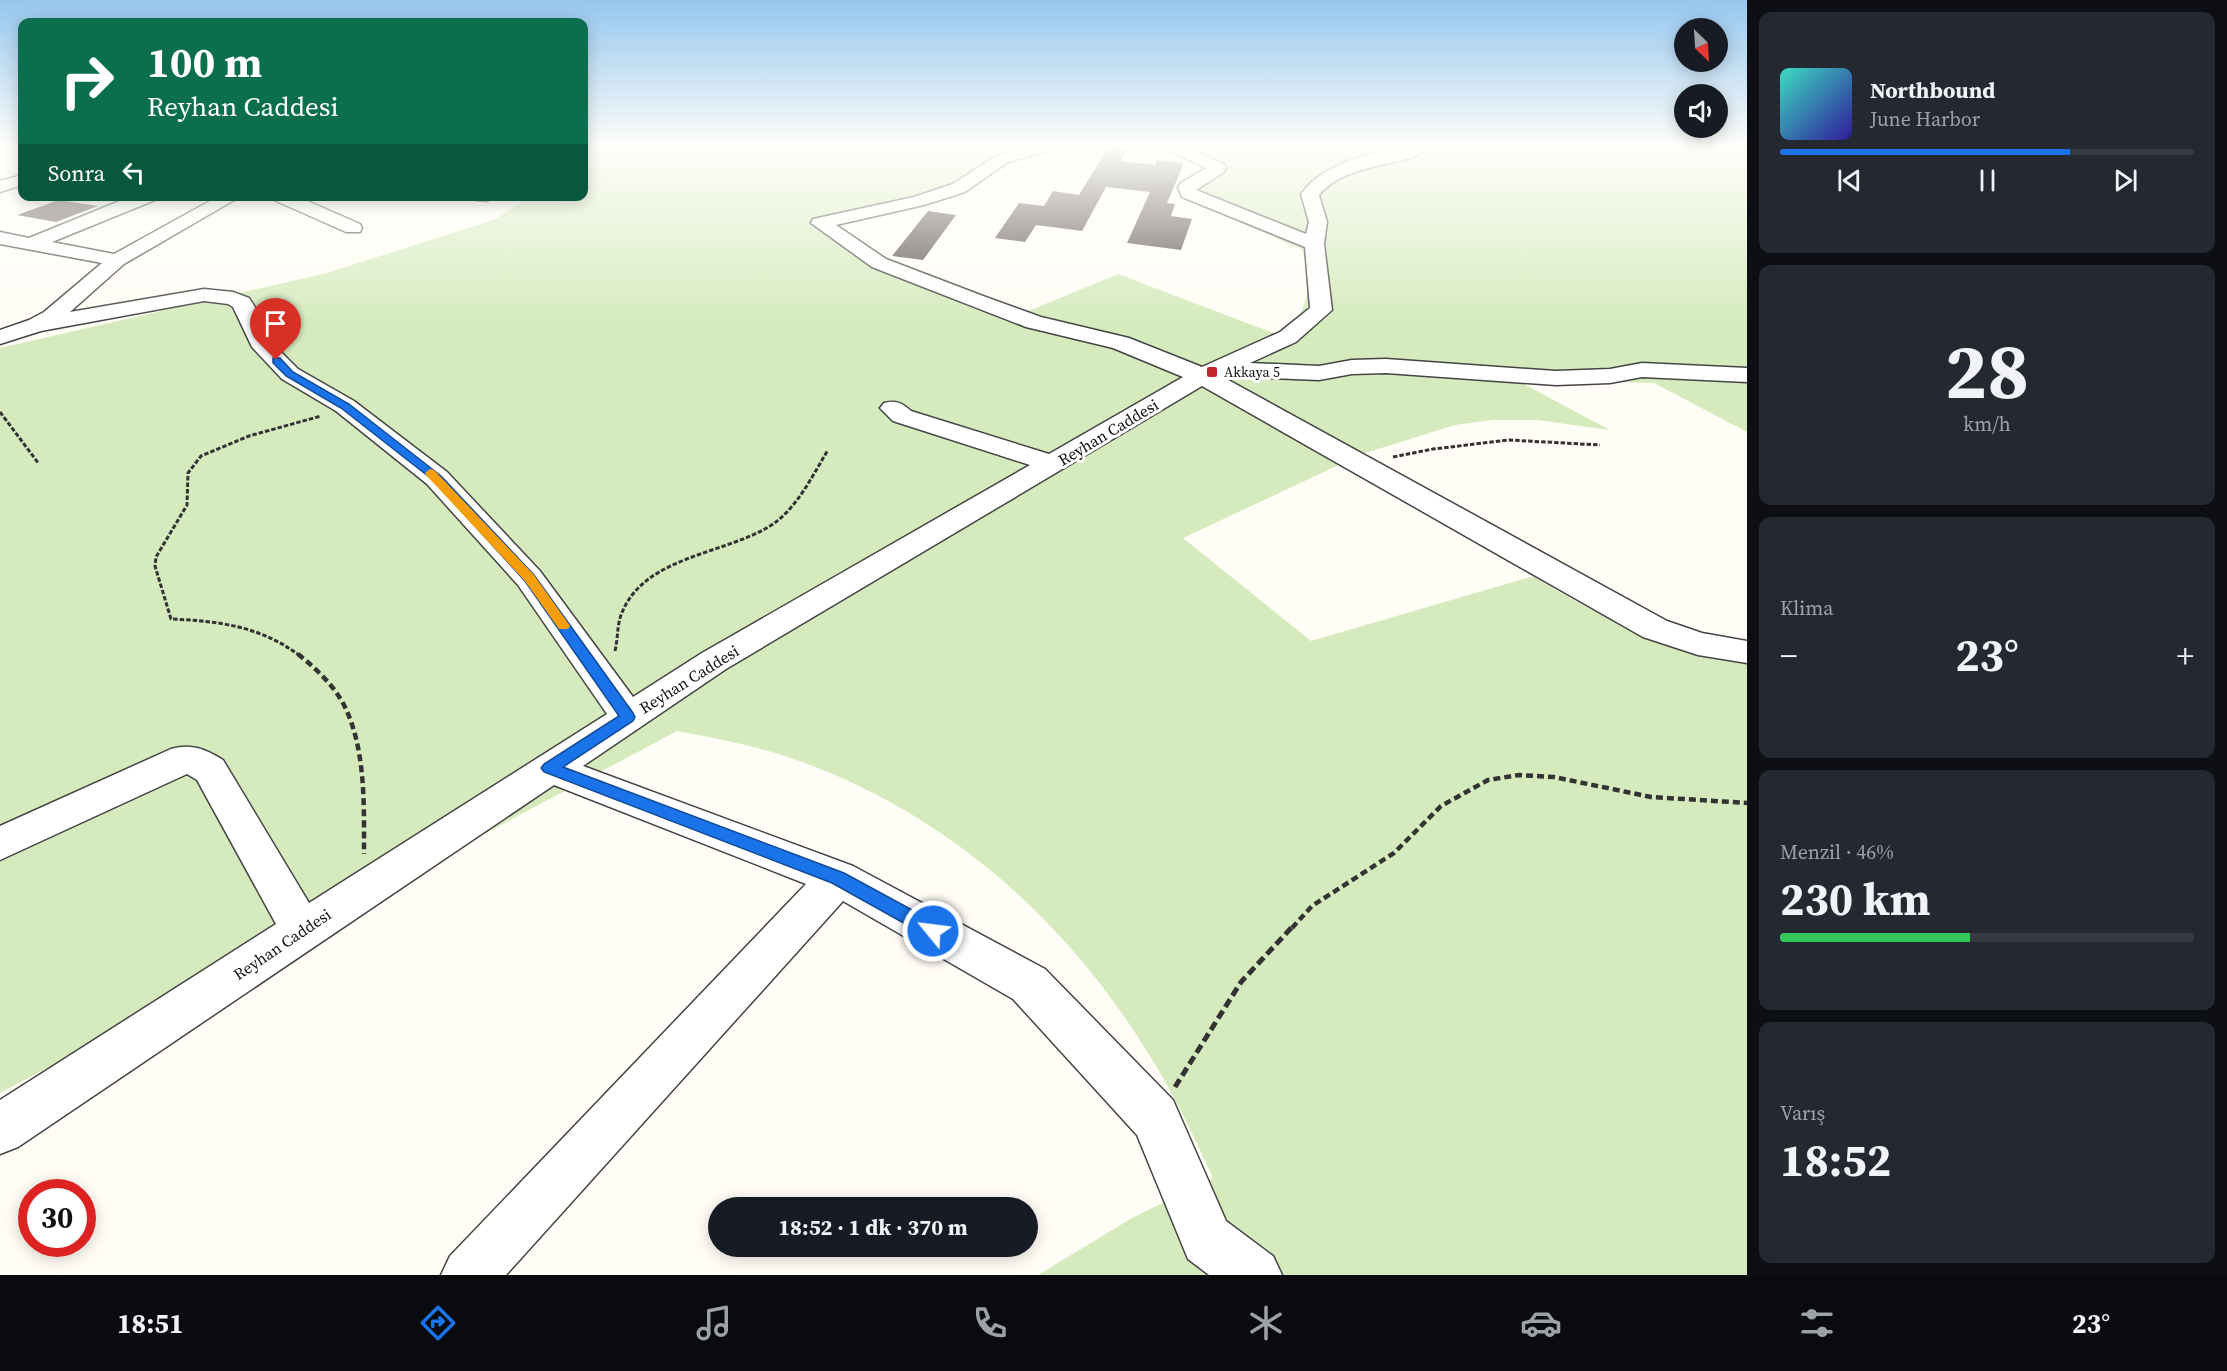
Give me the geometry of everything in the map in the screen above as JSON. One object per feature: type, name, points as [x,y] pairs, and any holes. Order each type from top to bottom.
[{"type":"street","points":[[32,243],[115,208]]},
{"type":"street","points":[[37,325],[52,317],[117,260],[212,208]]},
{"type":"street","points":[[306,208],[353,228]]},
{"type":"street","points":[[889,208],[819,223],[879,263],[975,302],[1034,321],[1121,343],[1211,372],[1361,463],[1655,629],[1698,644],[1747,652]]},
{"type":"street","points":[[1224,208],[1314,244],[1318,222],[1314,208]]},
{"type":"street","points":[[0,238],[117,260]]},
{"type":"street","name":"Reyhan Caddesi","points":[[0,1129],[714,661],[1211,372],[1288,337],[1321,310],[1314,244]]},
{"type":"street","points":[[0,337],[37,325],[185,297],[204,295],[233,298],[241,303],[251,318],[263,347],[290,374],[348,409],[437,478],[529,578],[628,717]]},
{"type":"street","points":[[1211,372],[1319,372],[1352,367],[1386,366],[1556,378],[1610,376],[1642,370],[1747,375]]},
{"type":"street","points":[[893,408],[902,416],[1054,464]]},
{"type":"street","points":[[0,844],[184,759],[196,761],[210,770],[303,931]]},
{"type":"street","points":[[549,768],[838,878],[1029,984],[1155,1118],[1207,1240],[1254,1275]]},
{"type":"street","points":[[469,1275],[838,878]]},
{"type":"path","points":[[348,409],[249,436],[201,456],[188,473],[187,505],[156,557],[155,566],[171,620],[215,620],[252,628],[290,648],[326,678],[349,716],[364,793],[364,889]]},
{"type":"path","points":[[0,412],[39,464]]},
{"type":"path","points":[[1361,463],[1433,449],[1509,440],[1600,445]]},
{"type":"path","points":[[606,686],[622,613],[637,589],[653,576],[743,540],[771,525],[789,510],[828,450]]},
{"type":"path","points":[[1155,1118],[1241,982],[1312,906],[1394,853],[1442,806],[1488,780],[1519,775],[1554,777],[1651,797],[1747,803]]},
{"type":"green space","points":[[513,208],[892,208],[830,224],[887,260],[1021,314],[1118,274],[1276,334],[1296,319],[1306,298],[1307,275],[1302,250],[1209,208],[1747,208],[1747,432],[1654,383],[1516,380],[1610,430],[1537,420],[1493,420],[1455,425],[1362,454],[1183,538],[1311,641],[1534,576],[1584,606],[1636,630],[1691,650],[1747,664],[1747,1275],[1038,1275],[1132,1218],[1213,1178],[1174,1098],[1148,1053],[1116,1005],[1081,960],[1042,917],[1001,879],[956,844],[908,813],[858,786],[805,763],[725,740],[677,731],[0,1093],[0,348],[327,273],[496,219]]},
{"type":"building","points":[[38,208],[94,208],[56,222],[17,215]]},
{"type":"building","points":[[1016,208],[1095,208],[1082,231],[1036,225],[1025,242],[995,238]]},
{"type":"building","points":[[1143,208],[1174,208],[1171,216],[1192,219],[1181,250],[1127,243]]},
{"type":"building","points":[[928,211],[956,215],[923,260],[892,256]]},
{"type":"slow traffic","points":[[430,473],[529,578],[563,626]]},
{"type":"place","name":"Akkaya 5","points":[[1212,372]]},
{"type":"route","points":[[276,360],[290,374],[345,406],[437,478],[529,578],[628,717],[549,768],[838,878],[933,931]]}]
